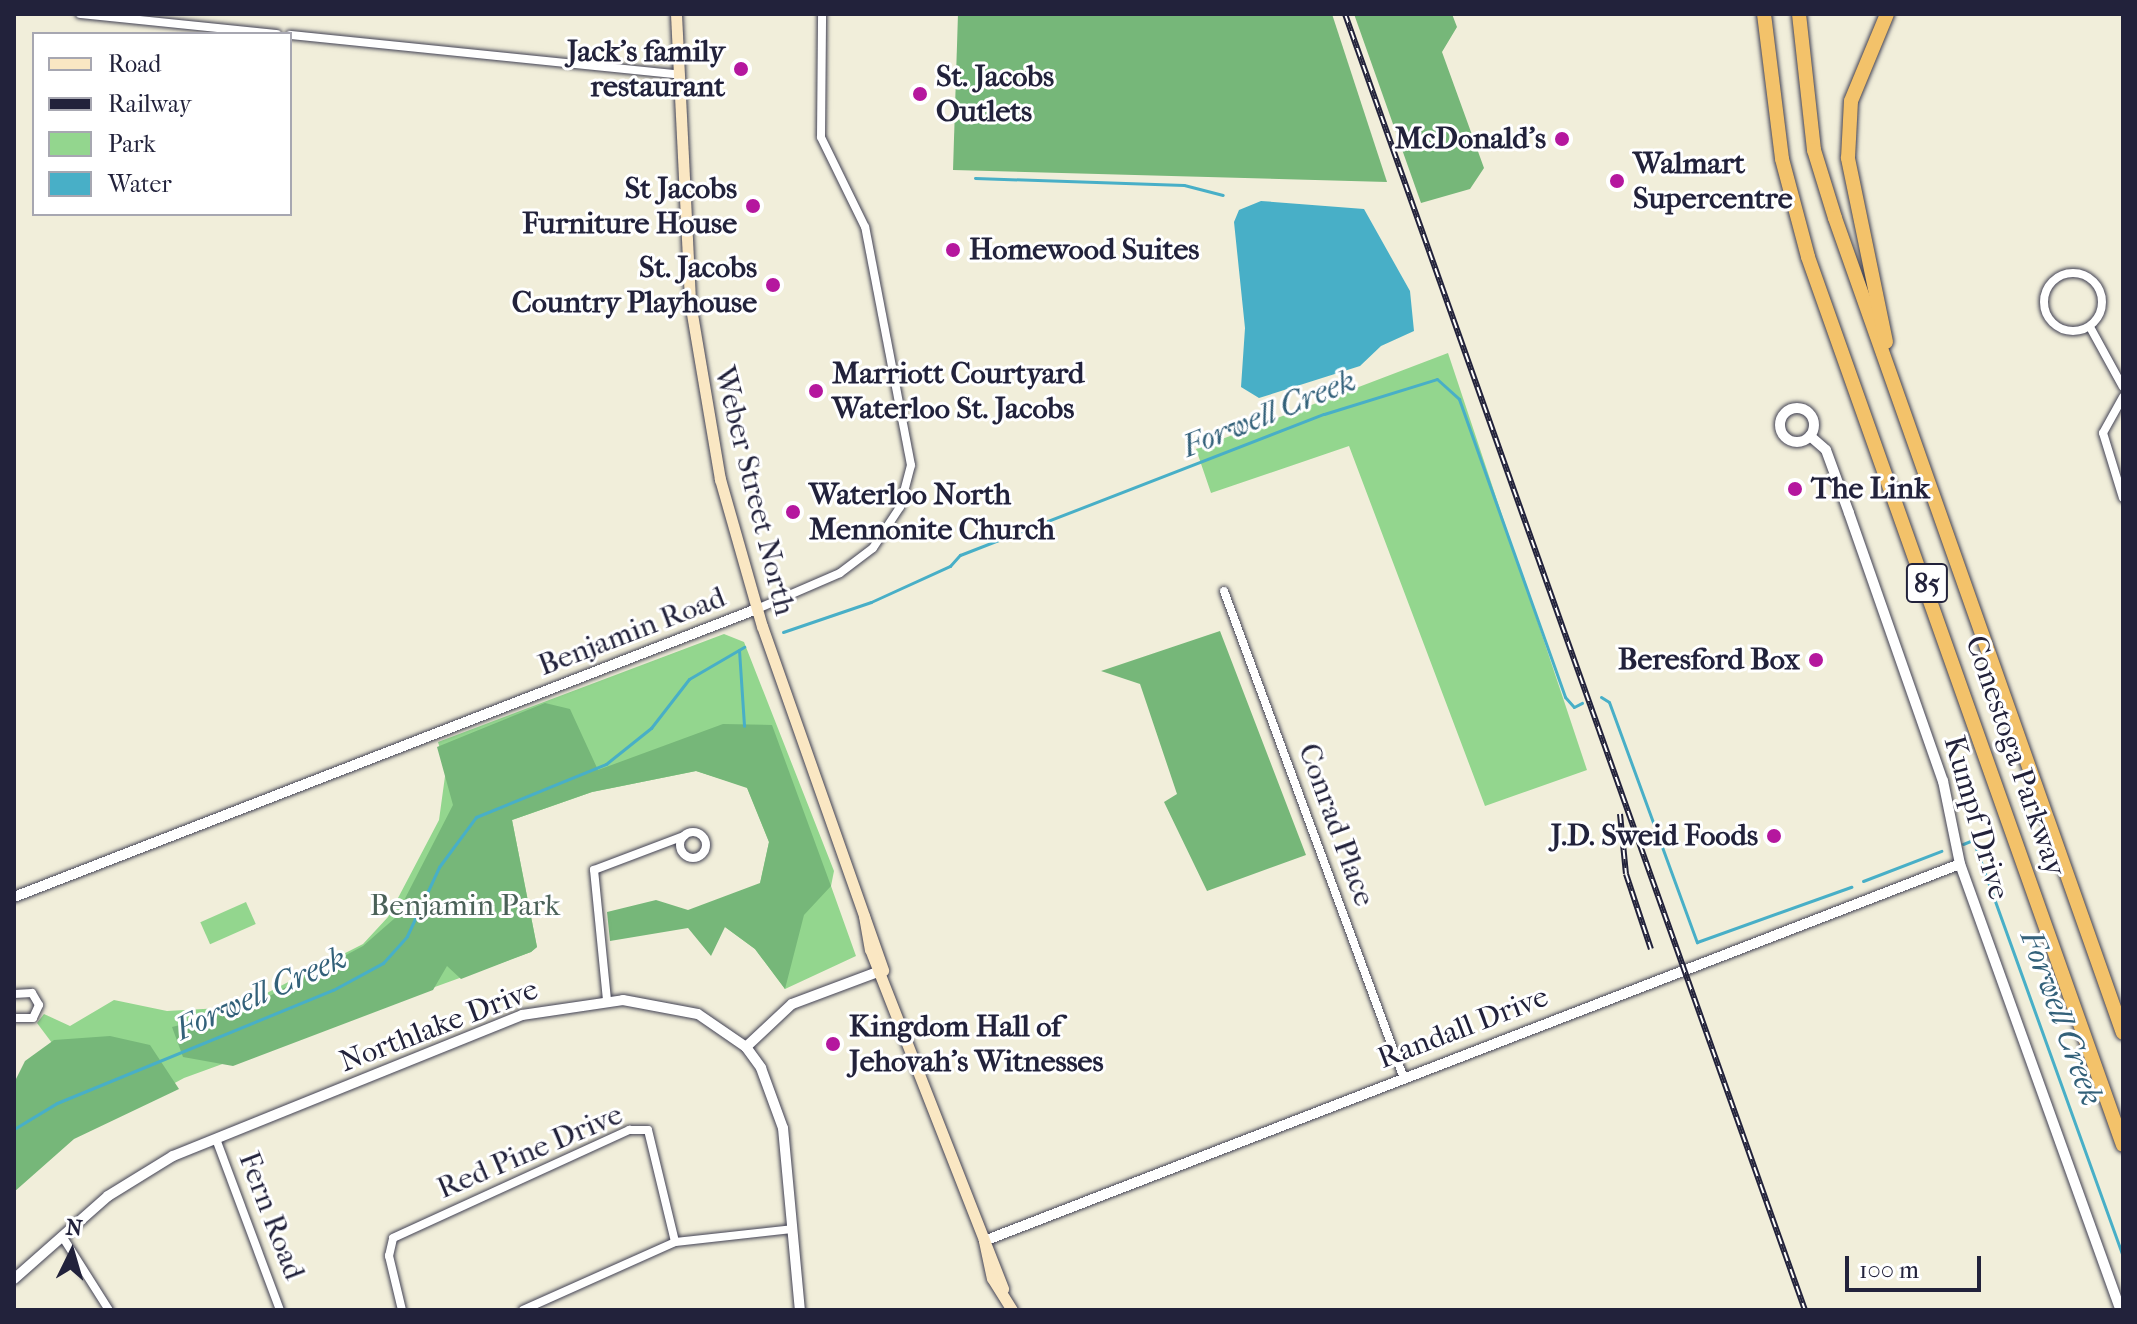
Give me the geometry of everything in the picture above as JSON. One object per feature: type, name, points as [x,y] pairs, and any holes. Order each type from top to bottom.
[{"type":"highway","name":"Conestoga Parkway","points":[[1764,14],[1782,159],[1808,257],[2123,1145]]},
{"type":"highway","name":"Conestoga Parkway","points":[[1799,14],[1814,150],[1902,409],[2123,1033]]},
{"type":"highway","points":[[1887,14],[1851,101],[1848,158],[1902,409]]},
{"type":"main road","name":"Weber Street North","points":[[676,14],[678,171],[702,395],[757,609],[883,970],[984,1241],[992,1278],[1003,1289],[1012,1310]]},
{"type":"street","points":[[80,14],[257,32]]},
{"type":"street","name":"Benjamin Road","points":[[14,897],[757,609],[840,573],[873,548],[900,507],[911,465],[865,227],[821,137],[822,14]]},
{"type":"street","points":[[292,35],[677,74]]},
{"type":"street","points":[[2083,275],[2099,289],[2102,308],[2090,327],[2066,331],[2049,319],[2045,294],[2057,277],[2083,275]]},
{"type":"street","points":[[2090,327],[2123,387]]},
{"type":"street","points":[[2123,397],[2103,433],[2123,498]]},
{"type":"street","name":"Kumpf Drive","points":[[1810,436],[1826,450],[1845,500],[1943,781],[1960,864],[2121,1310]]},
{"type":"street","name":"Conrad Place","points":[[1224,591],[1403,1076]]},
{"type":"street","points":[[607,1000],[594,870],[684,836]]},
{"type":"street","name":"Randall Drive","points":[[984,1241],[1403,1076],[1960,864]]},
{"type":"street","points":[[746,1047],[792,1004],[883,970]]},
{"type":"street","points":[[14,994],[32,993],[39,1005],[33,1018],[14,1018]]},
{"type":"street","name":"Northlake Drive","points":[[14,1279],[136,1176],[216,1139],[522,1015],[607,1000],[684,1008],[746,1047],[774,1096],[783,1128],[800,1310]]},
{"type":"street","name":"Red Pine Drive","points":[[402,1310],[389,1256],[393,1238],[629,1130],[648,1130],[675,1242]]},
{"type":"street","name":"Fern Road","points":[[216,1139],[280,1310]]},
{"type":"street","points":[[523,1310],[675,1242],[792,1229]]},
{"type":"street","points":[[62,1236],[109,1310]]},
{"type":"green space","points":[[958,14],[1332,14],[1387,182],[953,170]]},
{"type":"green space","points":[[1354,14],[1452,14],[1457,27],[1442,52],[1484,168],[1470,189],[1421,203]]},
{"type":"green space","points":[[1448,353],[1587,770],[1485,806],[1349,446],[1211,493],[1196,449]]},
{"type":"green space","points":[[1220,631],[1306,855],[1207,891],[1164,802],[1177,794],[1140,684],[1101,671]]},
{"type":"green space","name":"Benjamin Park","points":[[724,634],[744,642],[834,871],[831,886],[856,956],[785,989],[755,949],[725,927],[760,884],[769,842],[747,787],[696,771],[592,792],[512,820],[537,947],[531,952],[184,1078],[61,1144],[14,1095],[55,1047],[37,1023],[44,1014],[70,1026],[114,1000],[167,1011],[239,1007],[363,944],[388,917],[439,820],[446,769],[438,742]]},
{"type":"green space","points":[[545,703],[570,709],[598,770],[723,724],[772,725],[831,886],[804,915],[785,989],[755,949],[725,927],[711,956],[688,928],[610,941],[607,912],[656,900],[688,910],[760,883],[769,842],[747,788],[696,771],[592,792],[512,820],[537,947],[531,952],[461,979],[447,966],[433,990],[233,1066],[183,1057],[172,1027],[247,1008],[363,946],[395,918],[453,805],[437,747]]},
{"type":"green space","points":[[246,902],[256,924],[210,944],[200,922]]},
{"type":"green space","points":[[110,1036],[150,1045],[179,1089],[74,1139],[14,1192],[14,1083],[25,1061],[54,1040]]},
{"type":"water","points":[[1261,201],[1364,209],[1410,291],[1414,331],[1381,346],[1360,366],[1259,398],[1241,387],[1245,328],[1234,222],[1239,210]]},
{"type":"waterway","points":[[975,178],[1184,185],[1223,195]]},
{"type":"waterway","name":"Forwell Creek","points":[[783,632],[871,602],[950,566],[960,555],[1324,414],[1437,379],[1459,399],[1565,697],[1574,707],[1582,703]]},
{"type":"waterway","name":"Forwell Creek","points":[[14,1129],[57,1103],[333,990],[383,963],[407,936],[439,867],[476,817],[606,764],[651,728],[689,679],[744,647]]},
{"type":"waterway","name":"Forwell Creek","points":[[739,650],[744,726]]},
{"type":"waterway","name":"Forwell Creek","points":[[1601,697],[1609,702],[1697,942],[1851,887]]},
{"type":"waterway","name":"Forwell Creek","points":[[1963,844],[1973,840],[2123,1257]]},
{"type":"waterway","name":"Forwell Creek","points":[[1863,881],[1941,851]]},
{"type":"railway","points":[[1345,14],[1805,1310]]},
{"type":"railway","points":[[1620,814],[1626,874],[1651,949]]},
{"type":"place","name":"Jack's family restaurant","points":[[741,69]]},
{"type":"place","name":"St. Jacobs Outlets","points":[[920,94]]},
{"type":"place","name":"McDonald's","points":[[1562,139]]},
{"type":"place","name":"Walmart Supercentre","points":[[1617,181]]},
{"type":"place","name":"St Jacobs Furniture House","points":[[753,206]]},
{"type":"place","name":"Homewood Suites","points":[[953,250]]},
{"type":"place","name":"St. Jacobs Country Playhouse","points":[[773,285]]},
{"type":"place","name":"Marriott Courtyard Waterloo St. Jacobs","points":[[816,391]]},
{"type":"place","name":"The Link","points":[[1795,489]]},
{"type":"place","name":"Waterloo North Mennonite Church","points":[[793,512]]},
{"type":"place","name":"Beresford Box","points":[[1816,660]]},
{"type":"place","name":"J.D. Sweid Foods","points":[[1774,836]]},
{"type":"place","name":"Kingdom Hall of Jehovah's Witnesses","points":[[833,1044]]}]
